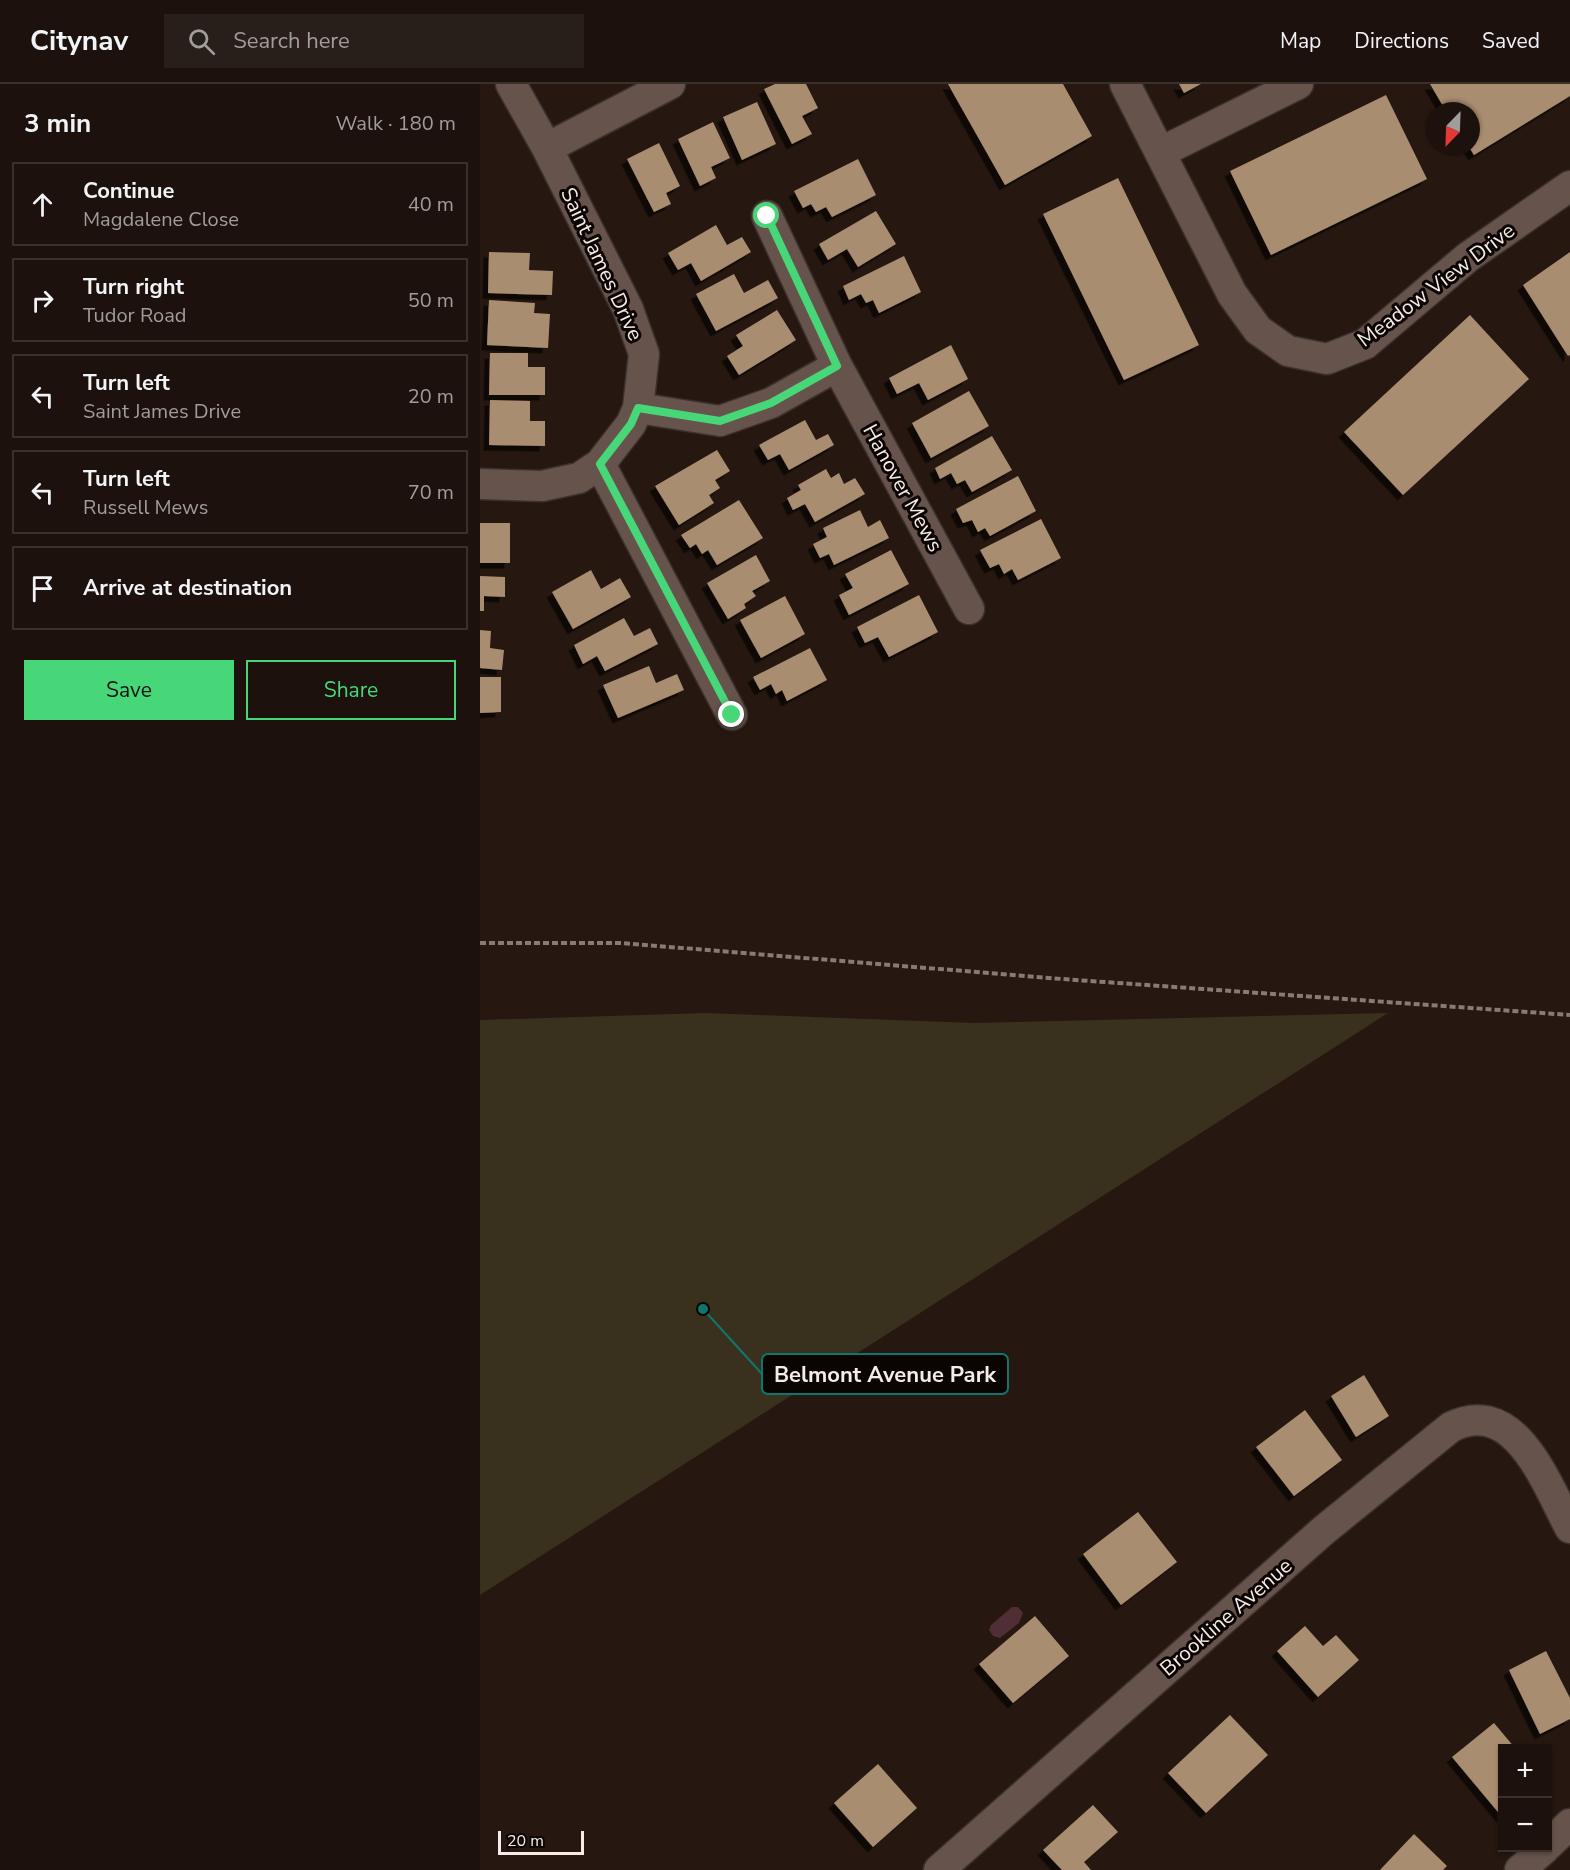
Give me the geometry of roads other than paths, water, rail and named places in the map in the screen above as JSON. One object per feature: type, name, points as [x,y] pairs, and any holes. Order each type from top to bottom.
[{"type":"street","name":"Saint James Drive","points":[[480,484],[542,486],[579,478],[600,464],[631,424],[638,408],[644,354],[628,309],[547,148],[511,84]]},
{"type":"street","points":[[547,148],[670,84]]},
{"type":"street","name":"Meadow View Drive","points":[[1125,84],[1232,294],[1258,330],[1288,351],[1327,359],[1365,344],[1468,257],[1570,186]]},
{"type":"street","points":[[1161,152],[1298,84]]},
{"type":"street","name":"Hanover Mews","points":[[767,216],[837,366],[969,609]]},
{"type":"street","points":[[638,408],[720,421],[771,403],[837,366]]},
{"type":"street","points":[[600,464],[732,715]]},
{"type":"street","name":"Brookline Avenue","points":[[939,1870],[1324,1530],[1450,1427],[1465,1420],[1489,1419],[1507,1430],[1527,1449],[1570,1528]]},
{"type":"street","points":[[1552,1840],[1570,1824]]},
{"type":"street","points":[[1520,1870],[1540,1852]]},
{"type":"place","name":"Belmont Avenue Park","points":[[703,1309]]}]
